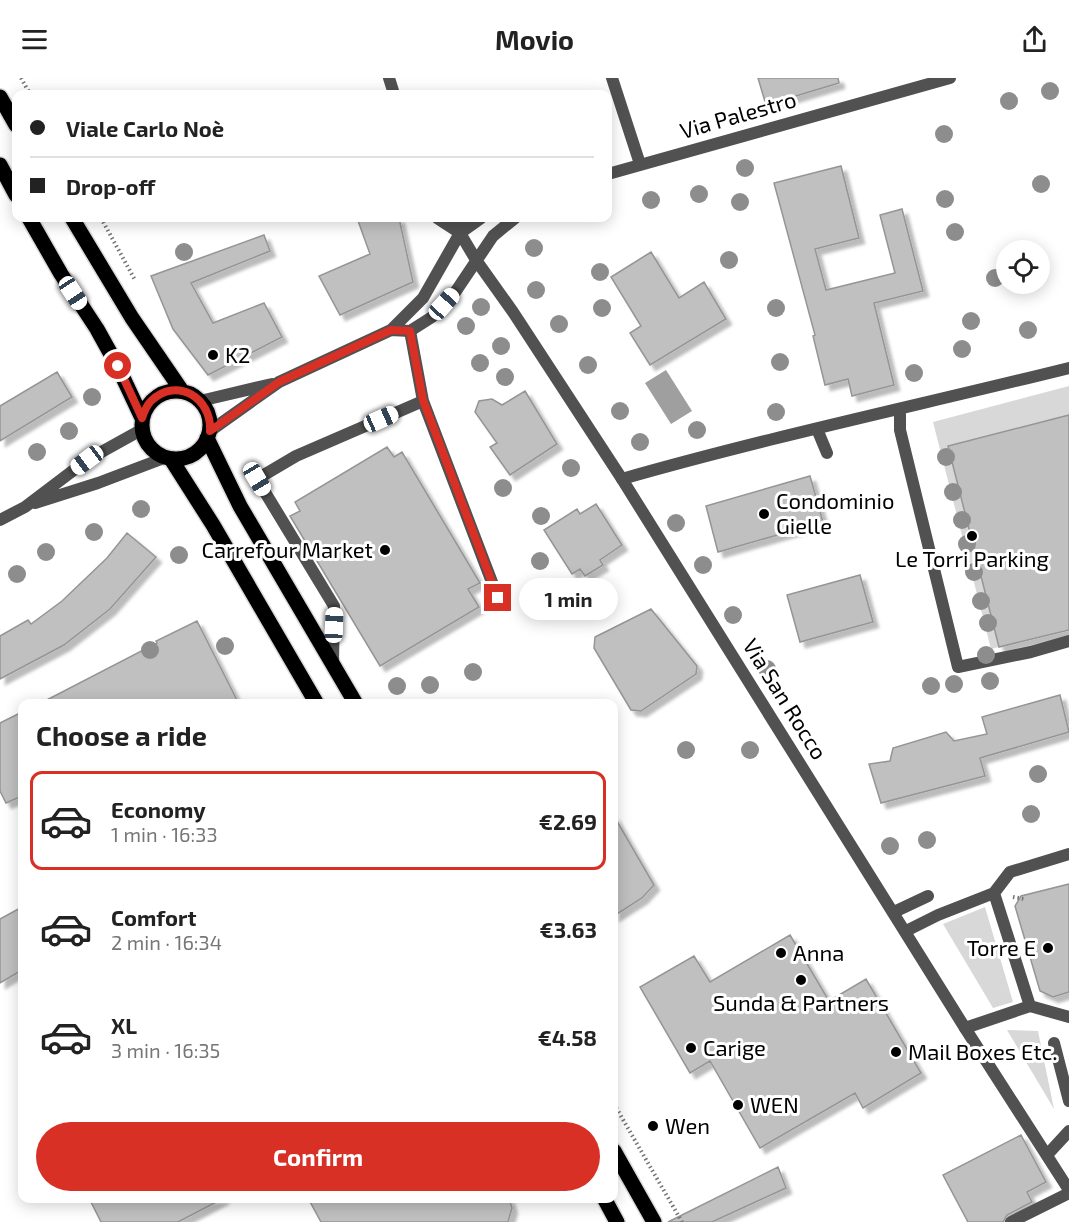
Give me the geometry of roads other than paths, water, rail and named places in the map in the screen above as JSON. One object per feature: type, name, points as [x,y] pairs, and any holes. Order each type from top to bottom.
[{"type":"main road","points":[[0,97],[12,118]]},
{"type":"main road","points":[[0,165],[12,188]]},
{"type":"main road","points":[[31,222],[107,348],[142,424],[146,442],[154,452],[168,458],[183,459],[202,447],[209,435]]},
{"type":"main road","points":[[74,222],[132,318],[182,391]]},
{"type":"main road","points":[[142,424],[149,403],[158,395],[170,391],[182,391],[200,401],[207,411],[209,435],[240,506],[333,663],[357,699]]},
{"type":"main road","points":[[168,458],[213,525],[314,699]]},
{"type":"main road","points":[[618,1158],[654,1222]]},
{"type":"main road","points":[[607,1203],[617,1222]]},
{"type":"street","points":[[612,78],[640,164]]},
{"type":"street","name":"Via Palestro","points":[[612,173],[918,82],[950,78]]},
{"type":"street","name":"Via San Rocco","points":[[443,222],[460,233],[622,478],[1069,1191]]},
{"type":"street","points":[[460,222],[460,233]]},
{"type":"street","points":[[200,401],[279,382],[391,330],[423,298],[460,233],[476,222]]},
{"type":"street","points":[[391,330],[410,331],[432,317],[456,291],[493,236],[510,222]]},
{"type":"street","points":[[410,331],[423,400],[498,598]]},
{"type":"street","points":[[622,478],[715,452],[900,410],[1069,368]]},
{"type":"street","points":[[209,435],[279,382]]},
{"type":"street","points":[[333,663],[334,606],[257,479],[296,456],[423,400]]},
{"type":"street","points":[[900,410],[900,430],[958,667],[1032,652],[1069,641]]},
{"type":"street","points":[[25,507],[87,460],[142,424]]},
{"type":"street","points":[[818,429],[827,453]]},
{"type":"street","points":[[0,520],[25,507],[168,458]]},
{"type":"street","points":[[906,931],[938,915],[994,893],[1010,872],[1069,854]]},
{"type":"street","points":[[994,893],[1030,1006]]},
{"type":"street","points":[[894,912],[928,896]]},
{"type":"street","points":[[965,1028],[1030,1006],[1069,1017]]},
{"type":"street","points":[[1054,1043],[1069,1101]]},
{"type":"street","points":[[1047,1155],[1069,1131]]},
{"type":"street","points":[[1011,1222],[1069,1191]]},
{"type":"place","name":"K2","points":[[213,355]]},
{"type":"place","name":"Condominio Gielle","points":[[764,514]]},
{"type":"place","name":"Le Torri Parking","points":[[972,536]]},
{"type":"place","name":"Carrefour Market","points":[[385,550]]},
{"type":"place","name":"Torre E","points":[[1048,948]]},
{"type":"place","name":"Anna","points":[[781,953]]},
{"type":"place","name":"Sunda & Partners","points":[[801,980]]},
{"type":"place","name":"Carige","points":[[691,1048]]},
{"type":"place","name":"Mail Boxes Etc.","points":[[896,1052]]},
{"type":"place","name":"WEN","points":[[738,1105]]},
{"type":"place","name":"Wen","points":[[653,1126]]}]
